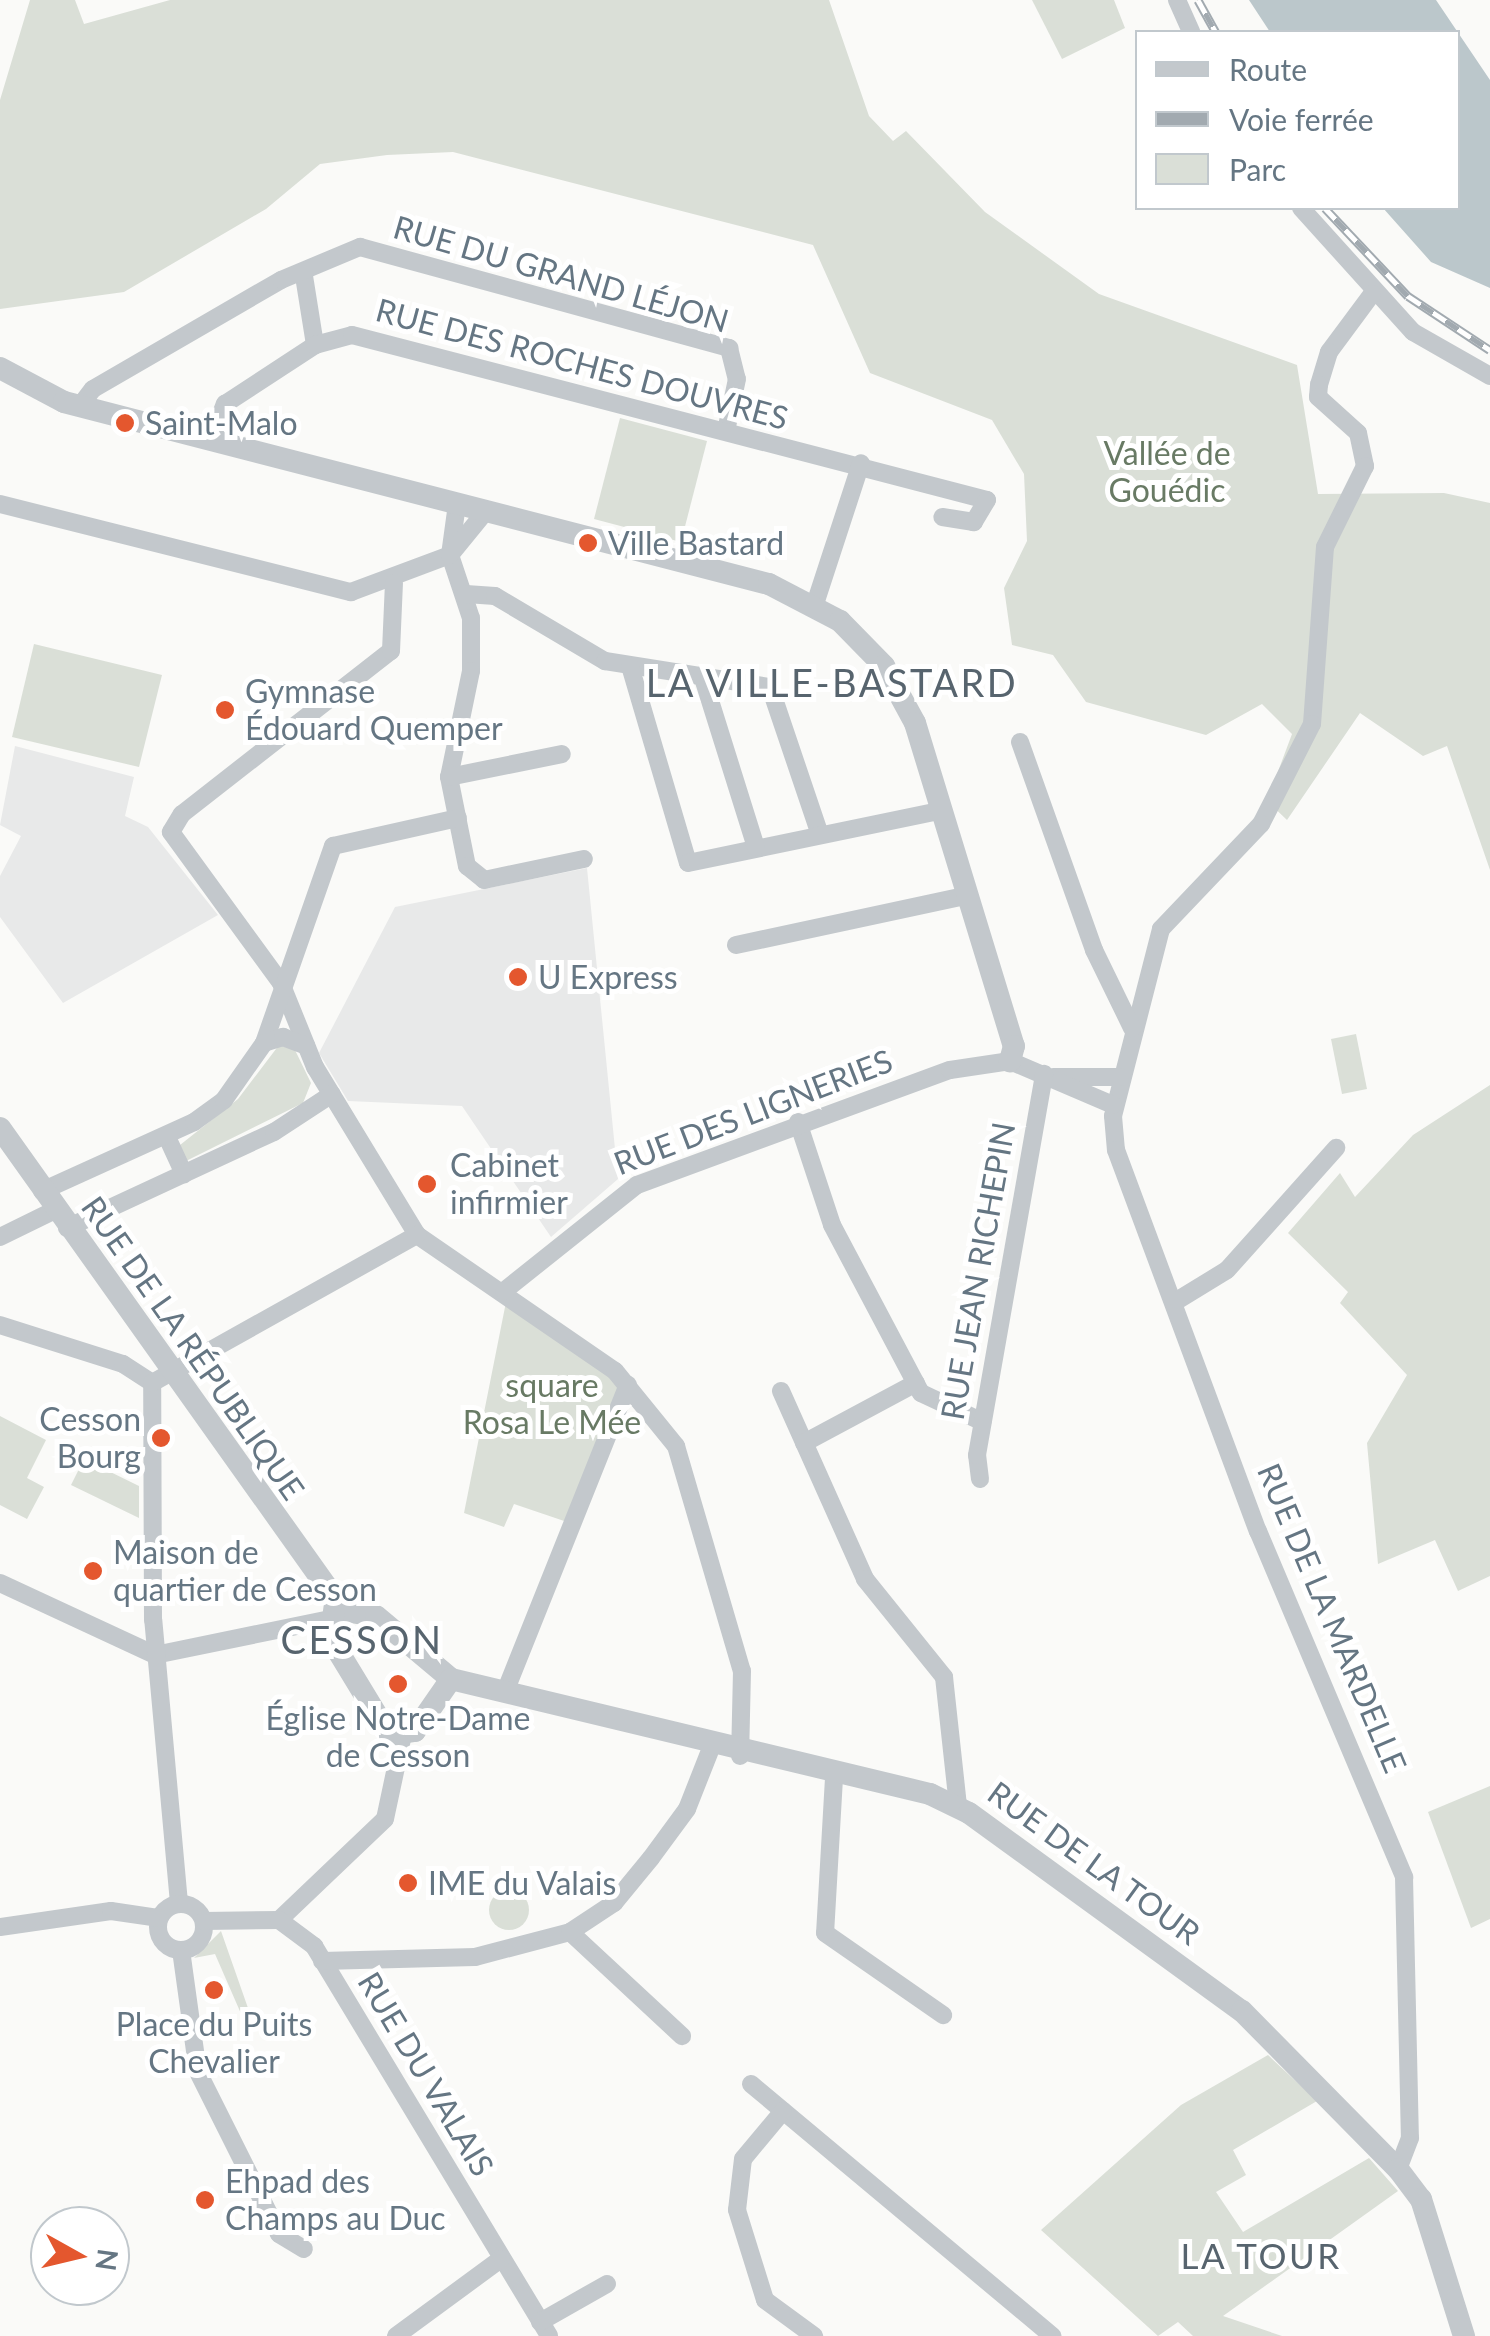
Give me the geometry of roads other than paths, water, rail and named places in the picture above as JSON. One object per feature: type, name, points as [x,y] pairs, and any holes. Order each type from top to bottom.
[{"type":"street","points":[[1177,0],[1190,30]]},
{"type":"street","points":[[1303,210],[1372,294],[1414,332],[1490,376]]},
{"type":"street","name":"RUE DU GRAND LÉJON","points":[[304,276],[360,247],[729,348],[737,378],[726,431]]},
{"type":"street","points":[[80,406],[93,389],[281,280],[304,276],[315,345]]},
{"type":"street","points":[[1114,1105],[1132,1028],[1170,913],[1261,824],[1312,724],[1324,547],[1365,466],[1358,433],[1318,397],[1329,352],[1372,294]]},
{"type":"street","name":"RUE DES ROCHES DOUVRES","points":[[212,440],[225,404],[315,345],[352,335],[979,493],[988,511],[974,522],[942,517]]},
{"type":"street","points":[[1,369],[80,406],[486,511],[815,604],[898,687],[969,895],[1014,1046],[1010,1061]]},
{"type":"street","points":[[815,604],[861,463]]},
{"type":"street","points":[[0,504],[311,586],[351,592],[394,583],[450,556],[486,511]]},
{"type":"street","points":[[457,504],[450,556],[466,594],[472,671],[449,777],[474,880],[584,859]]},
{"type":"street","points":[[394,583],[391,651],[182,814],[172,832],[281,983],[306,1046],[417,1236],[504,1291],[628,1385],[676,1446],[742,1671],[740,1756]]},
{"type":"street","points":[[466,594],[486,591],[605,662],[759,680],[778,702],[820,835]]},
{"type":"street","points":[[630,666],[688,863],[943,810]]},
{"type":"street","points":[[702,674],[756,847]]},
{"type":"street","points":[[1020,742],[1094,950],[1132,1028]]},
{"type":"street","points":[[449,777],[562,754]]},
{"type":"street","points":[[0,1237],[55,1210],[224,1100],[264,1042],[281,983],[333,846],[458,818]]},
{"type":"street","points":[[736,945],[969,895]]},
{"type":"street","points":[[264,1042],[283,1037],[306,1046]]},
{"type":"street","name":"RUE DES LIGNERIES","points":[[504,1291],[612,1197],[798,1122],[975,1062],[1010,1061],[1114,1105]]},
{"type":"street","name":"RUE DES LIGNERIES","points":[[1048,1076],[1120,1077]]},
{"type":"street","name":"RUE JEAN RICHEPIN","points":[[980,1479],[983,1422],[1048,1076]]},
{"type":"street","points":[[55,1210],[184,1174],[332,1094]]},
{"type":"street","name":"RUE DE LA MARDELLE","points":[[1114,1105],[1116,1150],[1178,1300],[1258,1531],[1404,1877],[1410,2138],[1398,2168]]},
{"type":"street","points":[[798,1122],[832,1226],[916,1383],[939,1406],[983,1422]]},
{"type":"street","name":"RUE DE LA RÉPUBLIQUE","points":[[0,1128],[160,1378],[331,1612],[373,1721],[402,1739]]},
{"type":"street","points":[[167,1137],[184,1174]]},
{"type":"street","points":[[1178,1300],[1227,1270],[1336,1148]]},
{"type":"street","points":[[0,1325],[160,1378],[417,1236]]},
{"type":"street","points":[[160,1378],[155,1654],[178,1903]]},
{"type":"street","points":[[804,1443],[916,1383]]},
{"type":"street","points":[[0,1583],[155,1654],[331,1612],[376,1616],[451,1679],[505,1692],[628,1385]]},
{"type":"street","points":[[782,1392],[865,1580],[944,1677],[958,1806]]},
{"type":"street","points":[[178,1903],[204,1921],[279,1920],[385,1819],[402,1739],[451,1679]]},
{"type":"street","name":"RUE DE LA TOUR","points":[[505,1692],[740,1756],[958,1806],[1242,2011],[1398,2168],[1421,2199],[1464,2336]]},
{"type":"street","points":[[322,1961],[475,1957],[570,1932],[614,1903],[651,1858],[687,1808],[711,1748]]},
{"type":"street","points":[[834,1778],[824,1933],[943,2014]]},
{"type":"street","points":[[0,1927],[111,1911],[159,1918],[178,1903]]},
{"type":"street","points":[[159,1918],[162,1940],[181,1950]]},
{"type":"street","name":"RUE DU VALAIS","points":[[279,1920],[322,1961],[544,2329]]},
{"type":"street","points":[[181,1950],[200,1941],[204,1921]]},
{"type":"street","points":[[570,1932],[682,2036]]},
{"type":"street","points":[[181,1950],[198,2072],[279,2234],[304,2249]]},
{"type":"street","points":[[751,2084],[1052,2336]]},
{"type":"street","points":[[782,2111],[743,2160],[736,2210],[765,2300],[814,2336]]},
{"type":"street","points":[[396,2336],[502,2259]]},
{"type":"street","points":[[544,2329],[607,2284]]},
{"type":"railway","points":[[1198,0],[1215,30]]},
{"type":"railway","points":[[1327,210],[1408,296],[1490,350]]},
{"type":"place","name":"Saint-Malo","points":[[125,423]]},
{"type":"place","name":"Ville Bastard","points":[[588,543]]},
{"type":"place","name":"Gymnase Édouard Quemper","points":[[225,710]]},
{"type":"place","name":"U Express","points":[[518,977]]},
{"type":"place","name":"Cabinet infirmier","points":[[427,1184]]},
{"type":"place","name":"Cesson Bourg","points":[[161,1438]]},
{"type":"place","name":"Maison de quartier de Cesson","points":[[93,1571]]},
{"type":"place","name":"Église Notre-Dame de Cesson","points":[[398,1684]]},
{"type":"place","name":"IME du Valais","points":[[408,1883]]},
{"type":"place","name":"Place du Puits Chevalier","points":[[214,1990]]},
{"type":"place","name":"Ehpad des Champs au Duc","points":[[205,2200]]},
{"type":"district","name":"LA VILLE-BASTARD","points":[[832,683]]},
{"type":"district","name":"CESSON","points":[[362,1640]]},
{"type":"district","name":"LA TOUR","points":[[1261,2255]]},
{"type":"park label","name":"Vallée de Gouédic","points":[[1167,472]]},
{"type":"park label","name":"square Rosa Le Mée","points":[[552,1404]]}]
